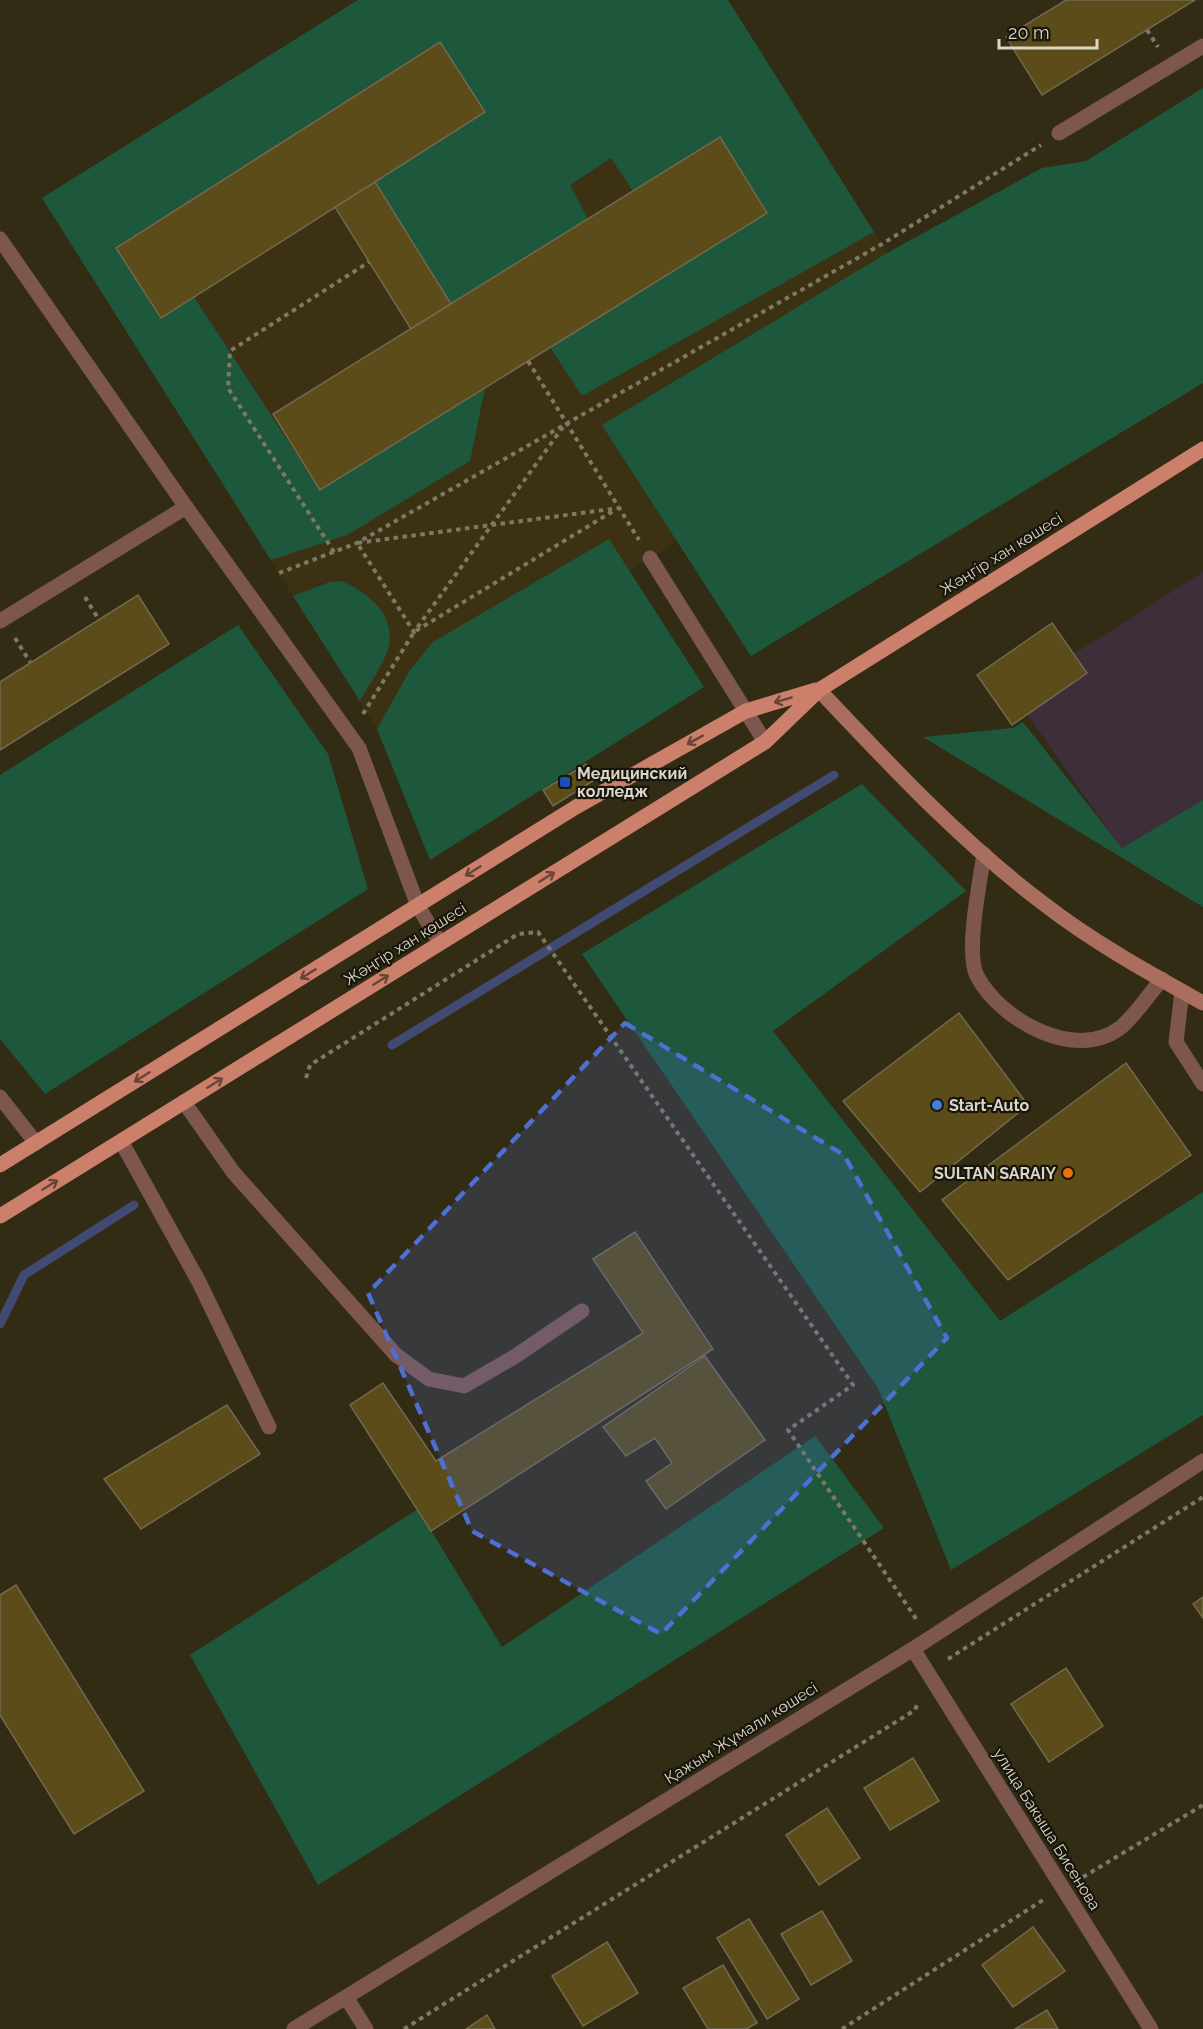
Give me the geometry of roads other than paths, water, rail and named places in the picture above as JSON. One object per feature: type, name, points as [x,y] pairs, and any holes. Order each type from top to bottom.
[{"type":"main road","name":"Жәңгір хан көшесі","points":[[0,1216],[765,742],[819,690],[1203,449]]},
{"type":"main road","name":"Жәңгір хан көшесі","points":[[0,1165],[576,807],[746,711],[819,690]]},
{"type":"main road","points":[[819,690],[923,801],[1043,904],[1098,942],[1203,1003]]},
{"type":"street","points":[[1059,133],[1203,46]]},
{"type":"street","points":[[0,239],[186,507],[359,748],[418,906],[440,944]]},
{"type":"street","points":[[0,621],[186,507]]},
{"type":"street","points":[[650,558],[765,742]]},
{"type":"street","points":[[984,854],[972,934],[976,975],[1000,1003],[1035,1030],[1065,1040],[1092,1041],[1120,1028],[1162,979]]},
{"type":"street","points":[[1182,991],[1176,1042],[1203,1084]]},
{"type":"street","points":[[0,1097],[36,1143]]},
{"type":"street","points":[[184,1102],[241,1180],[396,1355],[429,1379],[464,1386],[514,1357],[582,1311]]},
{"type":"street","points":[[121,1141],[199,1282],[269,1426]]},
{"type":"street","name":"Қажым Жұмали көшесі","points":[[294,2029],[913,1649],[1203,1461]]},
{"type":"street","name":"улица Бакыша Бисенова","points":[[913,1649],[1151,2029]]},
{"type":"street","points":[[346,1997],[366,2029]]},
{"type":"waterway","points":[[392,1045],[834,775]]},
{"type":"waterway","points":[[0,1324],[24,1275],[134,1205]]},
{"type":"place","name":"Медицинский колледж","points":[[565,782]]},
{"type":"place","name":"Start-Auto","points":[[937,1105]]},
{"type":"place","name":"SULTAN SARAIY","points":[[1068,1173]]}]
